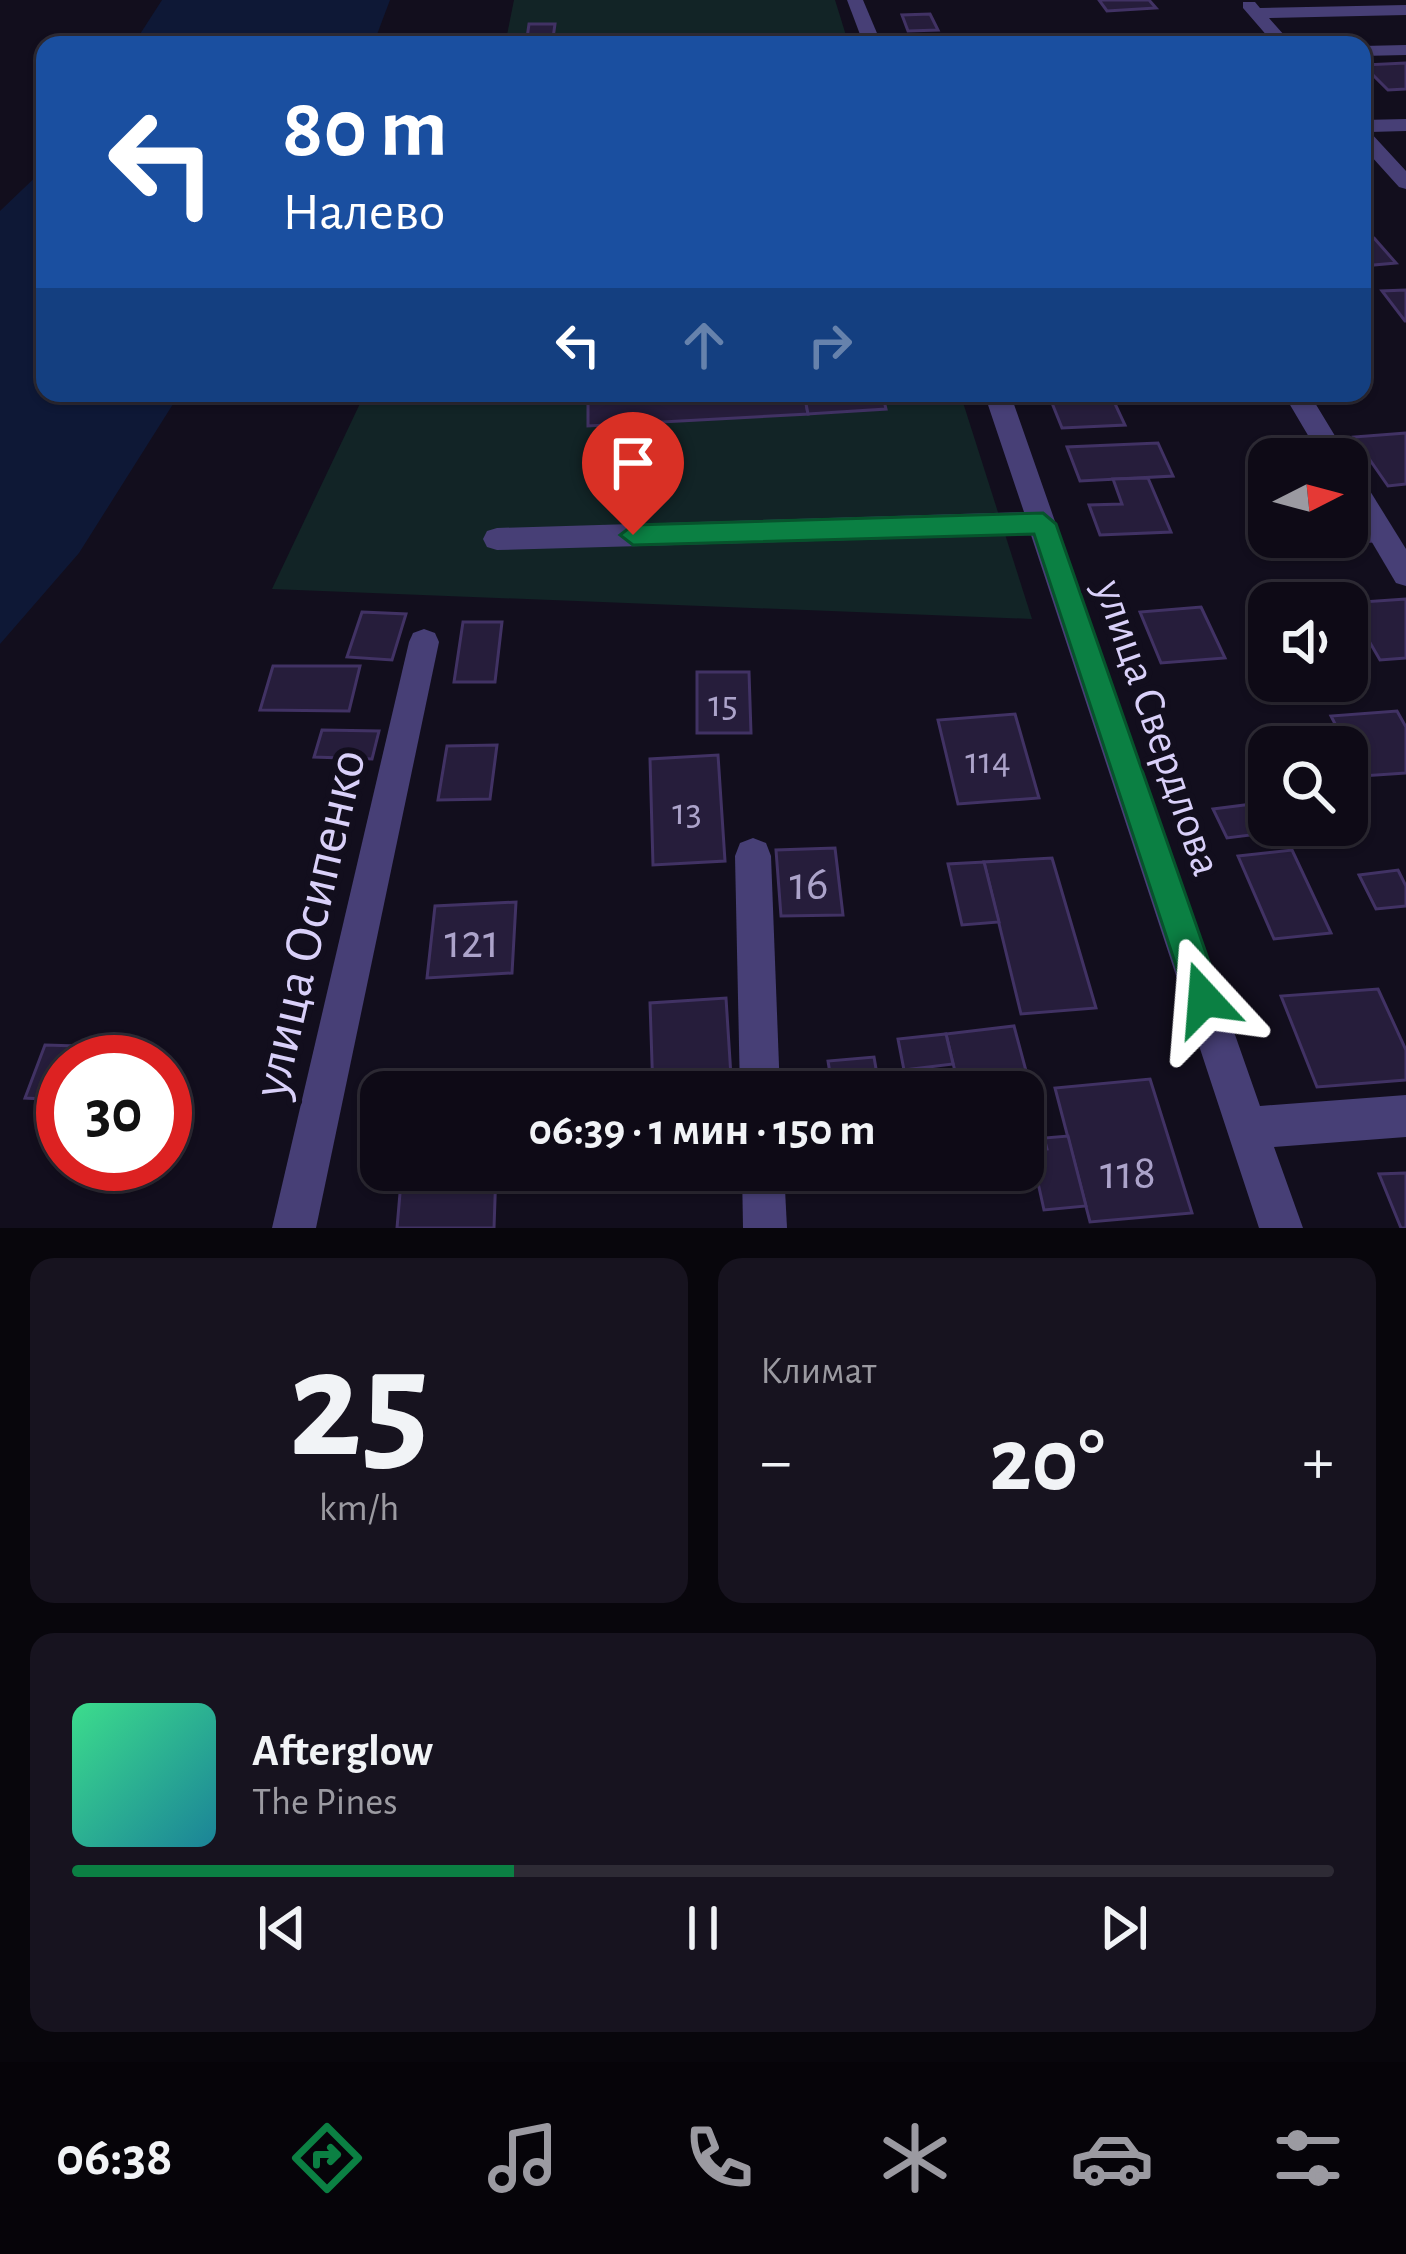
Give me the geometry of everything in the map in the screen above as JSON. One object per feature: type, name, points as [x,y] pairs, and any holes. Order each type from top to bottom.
[{"type":"street","points":[[855,0],[869,36]]},
{"type":"street","points":[[1251,7],[1406,10]]},
{"type":"street","points":[[1251,7],[1276,36]]},
{"type":"street","points":[[1371,51],[1406,50]]},
{"type":"street","points":[[1371,129],[1406,125]]},
{"type":"street","points":[[1371,141],[1406,183]]},
{"type":"street","name":"улица Свердлова","points":[[1000,402],[1281,1228]]},
{"type":"street","points":[[1301,402],[1323,438]]},
{"type":"street","points":[[1368,512],[1406,574]]},
{"type":"street","points":[[497,538],[1043,524]]},
{"type":"street","name":"улица Осипенко","points":[[294,1228],[424,642]]},
{"type":"street","points":[[752,856],[759,1071]]},
{"type":"street","points":[[1248,1128],[1406,1116]]},
{"type":"street","points":[[764,1191],[765,1228]]},
{"type":"shaded area","points":[[514,0],[835,0],[846,36],[507,36]]},
{"type":"shaded area","points":[[361,402],[963,402],[1032,619],[272,589]]},
{"type":"water","points":[[162,0],[390,0],[376,36],[139,36]]},
{"type":"water","points":[[36,177],[36,402],[174,402],[79,553],[0,644],[0,211]]},
{"type":"building","points":[[1099,0],[1149,0],[1156,8],[1107,11]]},
{"type":"building","points":[[930,14],[938,30],[908,31],[902,15]]},
{"type":"building","points":[[529,24],[555,24],[553,36],[527,36]]},
{"type":"building","points":[[1406,63],[1406,89],[1388,90],[1371,73],[1371,65]]},
{"type":"building","points":[[1374,238],[1396,263],[1371,265]]},
{"type":"building","points":[[1406,290],[1406,321],[1405,321],[1382,291]]},
{"type":"building","points":[[588,402],[806,402],[808,414],[588,426]]},
{"type":"building","points":[[806,402],[884,402],[886,409],[808,414]]},
{"type":"building","points":[[1052,402],[1114,402],[1125,425],[1062,428]]},
{"type":"building","points":[[1406,433],[1406,484],[1388,486],[1368,457],[1368,438],[1354,437]]},
{"type":"building","points":[[1158,443],[1173,476],[1080,481],[1067,447]]},
{"type":"building","points":[[1148,478],[1171,532],[1100,535],[1089,505],[1122,504],[1113,479]]},
{"type":"building","points":[[1406,599],[1406,658],[1380,660],[1368,639],[1368,602]]},
{"type":"building","points":[[1201,607],[1225,658],[1161,663],[1140,612]]},
{"type":"building","points":[[362,612],[406,614],[392,660],[347,657]]},
{"type":"building","points":[[463,622],[502,622],[495,682],[454,682]]},
{"type":"building","points":[[273,666],[360,666],[349,711],[260,710]]},
{"type":"building","points":[[697,672],[749,672],[751,733],[697,733]]},
{"type":"building","points":[[1397,711],[1406,727],[1406,773],[1368,776],[1368,726],[1336,726],[1331,716]]},
{"type":"building","points":[[1015,714],[1039,798],[958,804],[938,720]]},
{"type":"building","points":[[322,730],[379,731],[372,759],[314,757]]},
{"type":"building","points":[[497,745],[490,799],[438,800],[447,746]]},
{"type":"building","points":[[718,755],[725,861],[653,865],[650,759]]},
{"type":"building","points":[[1248,805],[1248,835],[1227,838],[1213,809]]},
{"type":"building","points":[[835,848],[843,915],[781,916],[776,850]]},
{"type":"building","points":[[1292,850],[1331,933],[1274,939],[1238,856]]},
{"type":"building","points":[[1052,858],[1096,1008],[1021,1014],[984,862]]},
{"type":"building","points":[[984,862],[999,922],[962,925],[948,864]]},
{"type":"building","points":[[1398,870],[1406,886],[1406,906],[1376,909],[1359,875]]},
{"type":"building","points":[[516,902],[512,973],[427,978],[435,906]]},
{"type":"building","points":[[1378,989],[1406,1050],[1406,1080],[1317,1087],[1281,996]]},
{"type":"building","points":[[726,998],[731,1071],[652,1071],[650,1003]]},
{"type":"building","points":[[1014,1026],[1026,1071],[955,1071],[946,1034]]},
{"type":"building","points":[[946,1034],[953,1064],[904,1070],[898,1039]]},
{"type":"building","points":[[874,1057],[876,1071],[830,1071],[828,1061]]},
{"type":"building","points":[[36,1069],[36,1099],[25,1098]]},
{"type":"building","points":[[1150,1079],[1192,1213],[1090,1222],[1055,1088]]},
{"type":"building","points":[[1068,1136],[1086,1206],[1044,1210],[1040,1191],[1044,1191],[1044,1138]]},
{"type":"building","points":[[1406,1173],[1406,1228],[1401,1228],[1379,1174]]},
{"type":"building","points":[[400,1191],[495,1191],[494,1228],[397,1228]]},
{"type":"route","points":[[633,535],[1043,524],[1204,999]]}]
